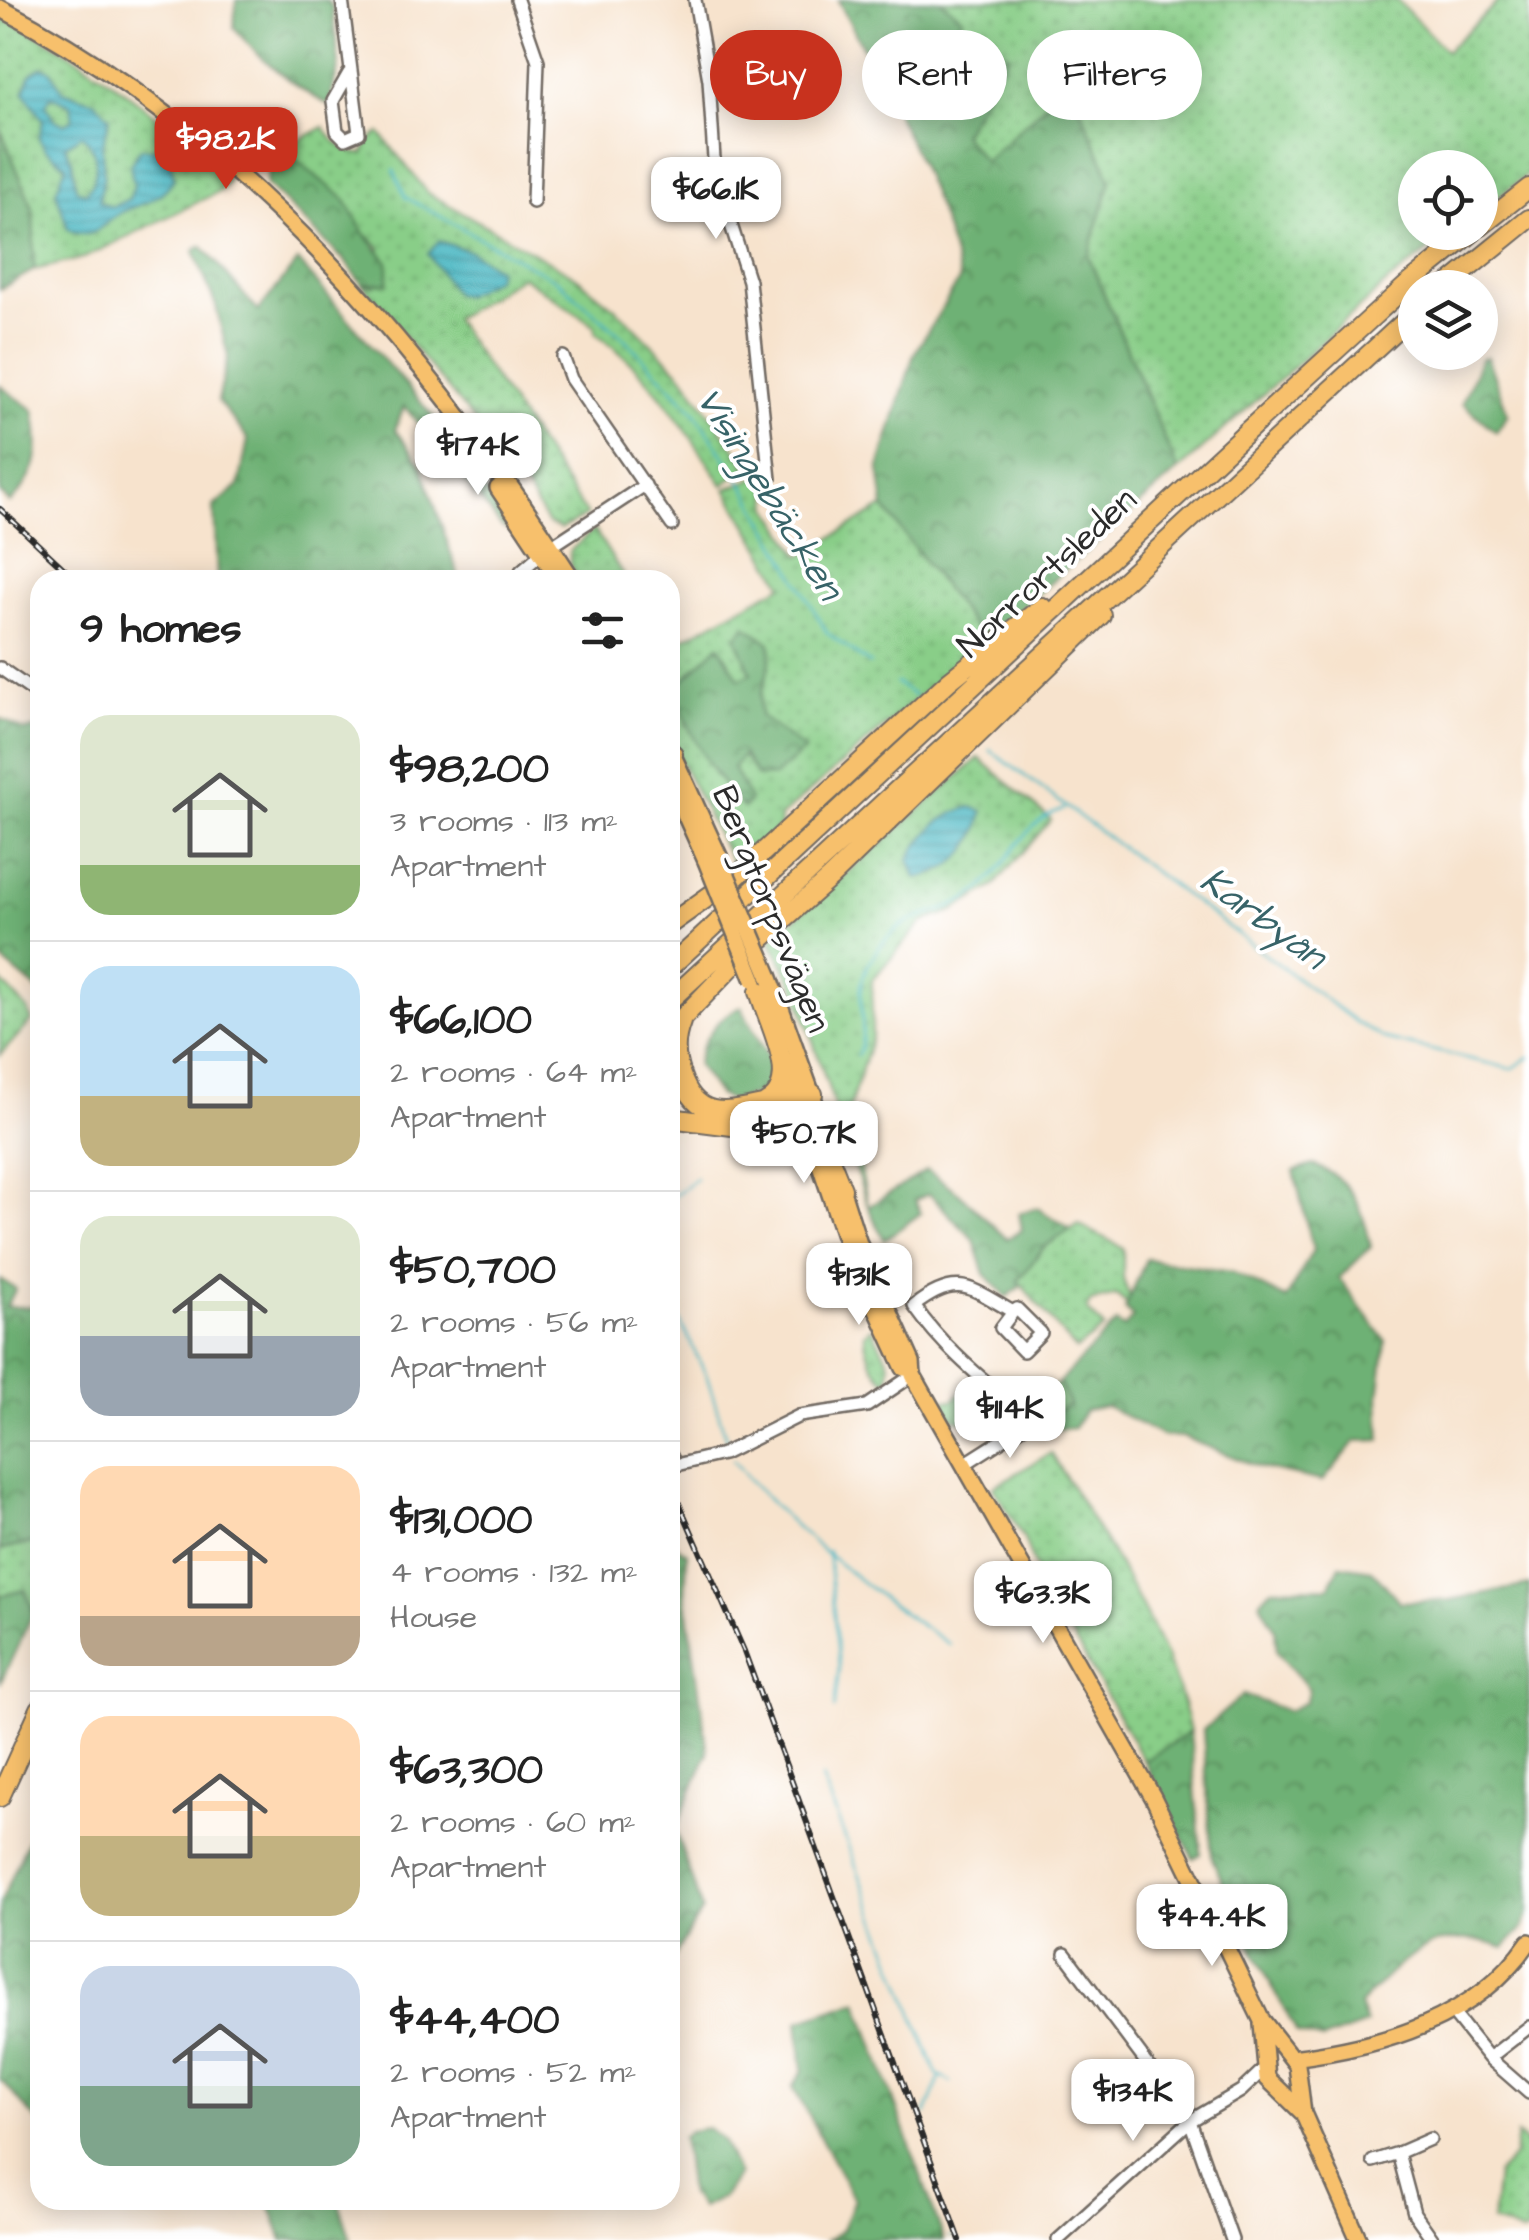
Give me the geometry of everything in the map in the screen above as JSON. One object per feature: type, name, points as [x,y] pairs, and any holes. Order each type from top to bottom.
[{"type":"highway","points":[[1498,213],[1529,188]]},
{"type":"highway","points":[[1466,270],[1529,219]]},
{"type":"highway","name":"Norrortsleden","points":[[680,957],[1242,436],[1451,250]]},
{"type":"highway","points":[[680,999],[964,750],[1206,512],[1260,451],[1398,327]]},
{"type":"highway","points":[[680,917],[776,842],[949,682],[1052,599],[1179,482],[1242,436]]},
{"type":"highway","points":[[680,907],[708,898]]},
{"type":"highway","points":[[752,1110],[775,1098],[786,1074],[761,982]]},
{"type":"highway","points":[[680,1073],[686,1090],[718,1111],[752,1110],[788,1100],[806,1103]]},
{"type":"highway","points":[[680,1119],[740,1127],[806,1103]]},
{"type":"highway","points":[[806,1103],[842,1189]]},
{"type":"highway","points":[[0,1772],[30,1710]]},
{"type":"highway","points":[[0,1797],[30,1731]]},
{"type":"main road","points":[[0,8],[116,75],[197,136],[346,280],[437,392],[564,570]]},
{"type":"main road","points":[[547,550],[555,570]]},
{"type":"main road","name":"Bergtorpsvägen","points":[[680,775],[806,1103],[848,1247],[891,1344],[905,1369],[913,1375]]},
{"type":"main road","name":"Bergtorpsvägen","points":[[680,799],[712,859]]},
{"type":"main road","name":"Bergtorpsvägen","points":[[842,1189],[913,1375],[1153,1797],[1261,2018],[1289,2057],[1298,2078],[1302,2113]]},
{"type":"main road","points":[[1267,2066],[1289,2057],[1335,2052],[1453,2013],[1510,1968],[1529,1942]]},
{"type":"main road","name":"Bergtorpsvägen","points":[[1261,2018],[1267,2066],[1276,2088]]},
{"type":"main road","points":[[1335,2052],[1276,2088],[1302,2113],[1359,2240]]},
{"type":"street","points":[[342,0],[348,73],[359,133],[346,139],[336,131],[333,101],[348,73]]},
{"type":"street","points":[[517,0],[538,62],[533,202]]},
{"type":"street","points":[[695,0],[710,80],[713,165],[749,281],[770,479]]},
{"type":"street","points":[[563,357],[571,378],[672,524]]},
{"type":"street","points":[[524,570],[547,550],[646,485]]},
{"type":"street","points":[[0,668],[30,689]]},
{"type":"street","points":[[963,1464],[1032,1421],[968,1370],[937,1339],[914,1306],[931,1293],[957,1284],[1013,1312]]},
{"type":"street","points":[[988,1298],[1003,1332],[1024,1351],[1040,1333],[1017,1310],[1002,1324]]},
{"type":"street","points":[[680,1464],[724,1454],[799,1416],[867,1406],[913,1375]]},
{"type":"street","points":[[1065,1954],[1190,2121],[1232,2240]]},
{"type":"street","points":[[1453,2013],[1489,2058],[1529,2093]]},
{"type":"street","points":[[1489,2058],[1529,2026]]},
{"type":"street","points":[[1058,2240],[1190,2121],[1241,2091],[1267,2066]]},
{"type":"street","points":[[1241,2091],[1276,2088]]},
{"type":"street","points":[[1373,2162],[1430,2139]]},
{"type":"street","points":[[1398,2153],[1414,2213],[1432,2240]]},
{"type":"street","points":[[1068,2230],[1078,2240]]},
{"type":"green space","points":[[236,0],[326,0],[332,6],[339,64],[329,105],[277,71],[234,28]]},
{"type":"green space","points":[[838,0],[940,0],[963,18],[953,30],[862,30],[862,46]]},
{"type":"green space","points":[[940,0],[1397,0],[1446,51],[1500,0],[1529,0],[1529,173],[1498,197],[1498,150],[1398,150],[1398,250],[1430,250],[1404,270],[1398,270],[1398,274],[1178,471],[1088,256],[1111,179],[1069,120],[1202,120],[1202,30],[1027,30],[1029,120],[984,162],[962,134],[970,120],[1007,120],[1007,30],[953,30],[962,19]]},
{"type":"green space","points":[[0,17],[60,48],[144,106],[223,171],[228,180],[220,191],[84,258],[34,270],[33,209],[0,128]]},
{"type":"green space","points":[[899,120],[970,120],[962,134],[984,162],[1029,120],[1086,120],[1111,180],[1088,256],[1178,471],[984,641],[884,507],[879,468],[914,354],[960,279],[923,171]]},
{"type":"green space","points":[[324,127],[341,146],[364,154],[368,141],[380,133],[428,193],[575,276],[622,314],[682,374],[748,467],[723,485],[666,403],[633,365],[595,333],[595,326],[522,276],[454,319],[587,515],[561,529],[548,524],[508,460],[510,455],[503,448],[498,450],[362,284],[374,286],[380,247],[363,232],[345,199],[288,155],[294,143]]},
{"type":"green space","points":[[0,128],[33,209],[34,270],[0,289]]},
{"type":"green space","points":[[289,155],[345,199],[363,232],[388,262],[388,283],[362,284],[344,260],[266,184],[270,163]]},
{"type":"green space","points":[[202,246],[258,311],[298,261],[443,428],[514,533],[502,527],[404,406],[395,430],[421,464],[457,570],[217,570],[214,506],[239,486],[248,439],[218,401],[228,357],[216,306],[194,251]]},
{"type":"green space","points":[[1476,370],[1492,370],[1508,414],[1496,432],[1462,403]]},
{"type":"green space","points":[[0,386],[34,410],[38,437],[32,471],[10,503],[0,493]]},
{"type":"green space","points":[[761,475],[767,481],[770,508],[800,556],[884,507],[984,641],[780,817],[780,826],[737,872],[680,761],[680,641],[783,585],[726,489]]},
{"type":"green space","points":[[594,529],[620,570],[573,570],[570,551]]},
{"type":"green space","points":[[746,626],[770,643],[761,717],[805,750],[774,776],[758,777],[743,755],[733,768],[750,800],[744,808],[701,751],[680,702],[680,683],[719,645],[739,679],[751,673],[736,637]]},
{"type":"green space","points":[[0,718],[30,730],[30,984],[0,959]]},
{"type":"green space","points":[[979,758],[1051,820],[993,887],[953,911],[923,922],[872,980],[872,1037],[849,1109],[868,1207],[796,990],[770,940]]},
{"type":"green space","points":[[0,980],[28,1010],[30,1023],[0,1055]]},
{"type":"green space","points":[[741,1007],[774,1067],[766,1091],[732,1101],[718,1095],[697,1065],[712,1030]]},
{"type":"green space","points":[[1313,1165],[1346,1187],[1368,1233],[1371,1247],[1339,1278],[1386,1341],[1379,1397],[1381,1440],[1356,1441],[1323,1481],[1261,1468],[1183,1437],[1162,1436],[1106,1406],[1085,1410],[1074,1428],[1050,1430],[1026,1408],[1032,1404],[1045,1417],[1069,1405],[1059,1382],[1116,1323],[1124,1328],[1133,1317],[1125,1309],[1146,1259],[1232,1272],[1286,1299],[1313,1250],[1294,1171]]},
{"type":"green space","points":[[927,1170],[959,1193],[1007,1239],[1022,1230],[1019,1213],[1037,1208],[1071,1229],[1044,1247],[1018,1281],[1021,1286],[1007,1297],[985,1274],[974,1240],[929,1194],[915,1200],[921,1213],[884,1240],[868,1207]]},
{"type":"green space","points":[[1079,1224],[1123,1249],[1123,1279],[1131,1300],[1128,1305],[1116,1295],[1090,1302],[1087,1310],[1104,1328],[1076,1350],[1018,1281],[1044,1247]]},
{"type":"green space","points":[[0,1279],[16,1289],[6,1307],[30,1307],[30,1543],[0,1550]]},
{"type":"green space","points":[[871,1327],[890,1364],[888,1382],[878,1373],[868,1353],[865,1333]]},
{"type":"green space","points":[[974,1381],[1010,1410],[960,1421],[950,1417],[944,1401],[953,1400]]},
{"type":"green space","points":[[1059,1383],[1069,1405],[1045,1417],[1032,1404]]},
{"type":"green space","points":[[1051,1453],[1132,1588],[1181,1697],[1190,1732],[1144,1761],[1040,1581],[1023,1537],[993,1487]]},
{"type":"green space","points":[[30,1543],[30,1602],[25,1590],[0,1596],[0,1550]]},
{"type":"green space","points":[[680,1548],[687,1553],[685,1593],[708,1753],[680,1818]]},
{"type":"green space","points":[[1340,1565],[1372,1570],[1400,1602],[1450,1600],[1529,1585],[1529,1912],[1522,1929],[1504,1948],[1457,1940],[1422,1949],[1359,2005],[1366,2024],[1322,2040],[1297,2033],[1254,1952],[1212,1858],[1203,1730],[1243,1695],[1288,1711],[1305,1702],[1309,1689],[1277,1652],[1275,1629],[1260,1602],[1272,1588],[1329,1587]]},
{"type":"green space","points":[[25,1590],[30,1620],[0,1684],[0,1596]]},
{"type":"green space","points":[[1190,1732],[1201,1854],[1193,1858],[1144,1761]]},
{"type":"green space","points":[[30,1835],[30,2113],[0,2079],[0,1904]]},
{"type":"green space","points":[[680,1845],[702,1910],[680,1947]]},
{"type":"green space","points":[[858,2001],[944,2240],[827,2240],[842,2230],[854,2199],[793,2087],[803,2070],[798,2021]]},
{"type":"green space","points":[[707,2128],[722,2140],[738,2175],[723,2197],[701,2208],[689,2195],[682,2137],[689,2131]]},
{"type":"green space","points":[[1517,2135],[1529,2145],[1529,2230],[1522,2234],[1492,2222],[1497,2174],[1514,2156]]},
{"type":"green space","points":[[272,2210],[341,2210],[351,2240],[283,2240]]},
{"type":"water","points":[[41,67],[50,70],[63,91],[95,101],[110,117],[102,148],[104,175],[99,201],[112,207],[129,199],[134,186],[130,165],[140,149],[159,149],[171,163],[174,179],[157,196],[122,212],[91,233],[68,229],[56,191],[66,165],[45,149],[39,138],[43,120],[24,92],[31,74]],"holes":[[[51,96],[71,105],[73,119],[65,124],[54,120],[46,104]],[[81,135],[91,147],[96,163],[94,180],[85,193],[76,189],[72,160],[65,146]]]},
{"type":"water","points":[[439,241],[472,252],[498,269],[496,278],[464,296],[455,294],[428,254]]},
{"type":"water","points":[[971,807],[983,811],[968,847],[941,871],[916,878],[909,859],[921,841],[942,820]]},
{"type":"waterway","name":"Visingebäcken","points":[[394,170],[405,197],[558,281],[623,337],[694,411],[745,487],[827,633],[870,664]]},
{"type":"waterway","name":"Visingebäcken","points":[[896,683],[915,696]]},
{"type":"waterway","name":"Karbyån","points":[[990,750],[1384,1039],[1512,1069],[1529,1057]]},
{"type":"waterway","points":[[857,1056],[862,1035],[863,978],[880,947],[905,924],[977,892],[1038,823],[1064,809]]},
{"type":"waterway","name":"Karbyån","points":[[680,1191],[696,1178]]},
{"type":"waterway","name":"Karbyån","points":[[680,1321],[707,1377],[728,1444]]},
{"type":"waterway","points":[[733,1460],[778,1510],[834,1560],[949,1644]]},
{"type":"waterway","points":[[828,1551],[839,1668],[834,1709]]},
{"type":"waterway","points":[[822,1778],[937,2075],[951,2082]]},
{"type":"waterway","points":[[926,2114],[940,2078]]},
{"type":"railway","points":[[0,509],[65,570]]},
{"type":"railway","points":[[680,1506],[744,1651],[960,2240]]}]
